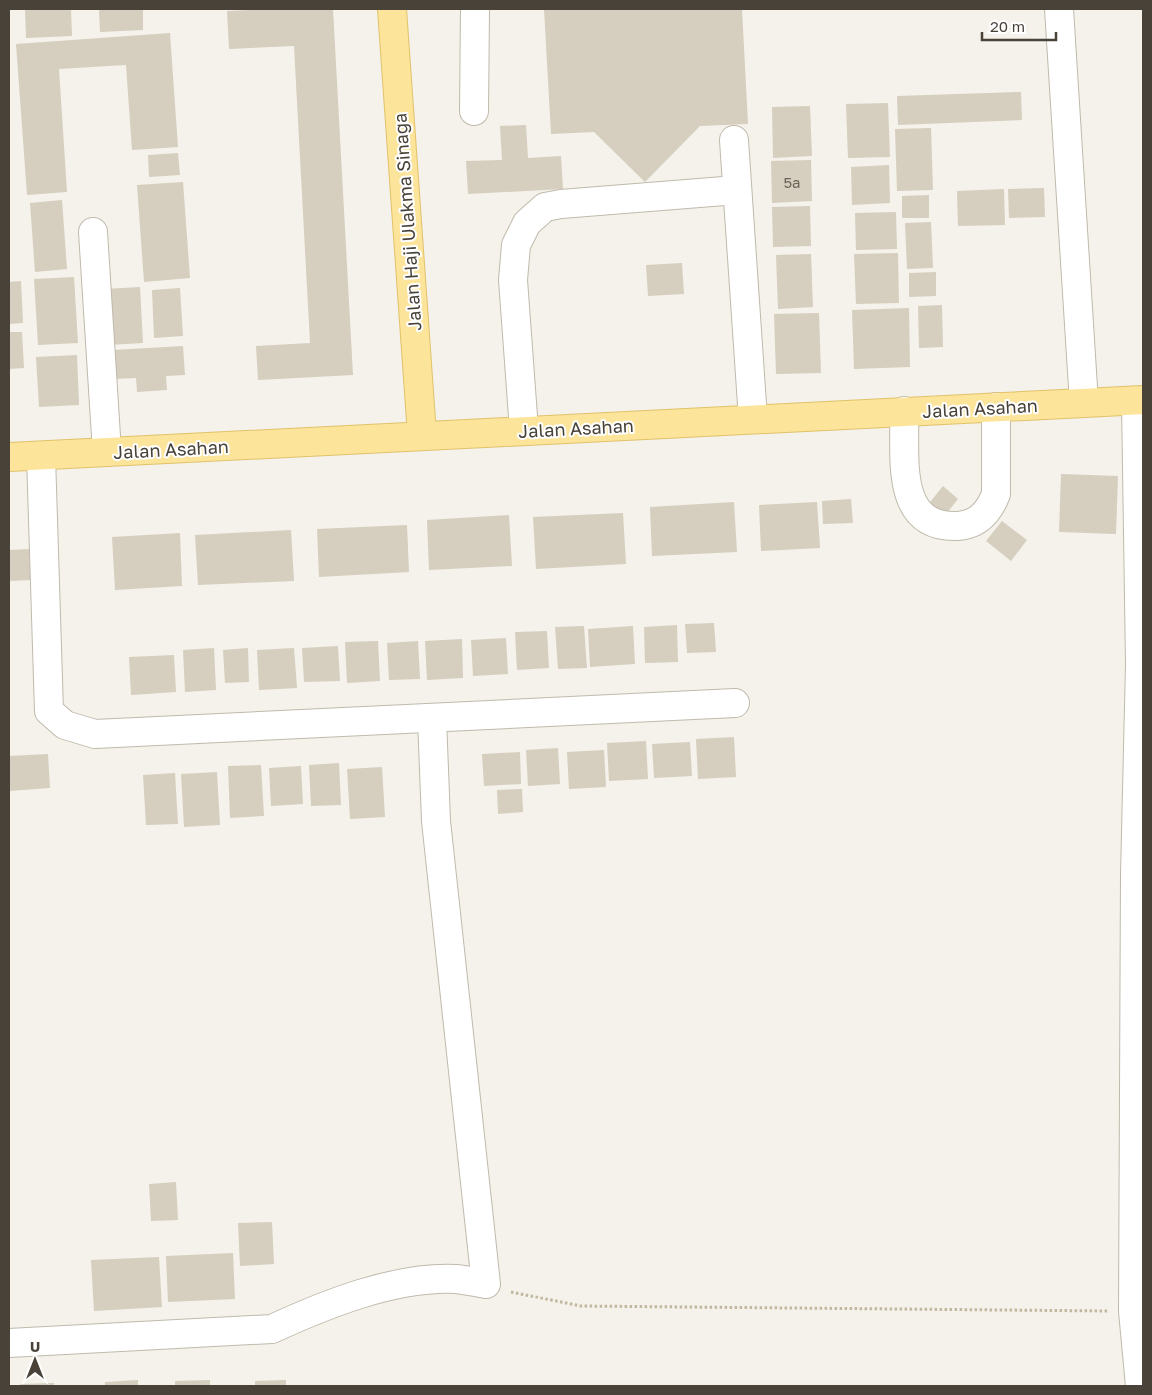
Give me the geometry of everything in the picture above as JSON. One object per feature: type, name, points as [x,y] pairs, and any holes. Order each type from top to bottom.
[{"type":"main road","name":"Jalan Haji Ulakma Sinaga","points":[[392,9],[422,435]]},
{"type":"main road","name":"Jalan Asahan","points":[[9,457],[1140,400]]},
{"type":"street","points":[[474,112],[475,9]]},
{"type":"street","points":[[1059,9],[1084,403]]},
{"type":"street","points":[[734,140],[752,419]]},
{"type":"street","points":[[524,430],[513,280],[516,245],[527,222],[545,207],[561,204],[737,190]]},
{"type":"street","points":[[93,232],[107,452]]},
{"type":"street","points":[[1140,400],[1142,664],[1138,1089],[1140,1386]]},
{"type":"street","points":[[904,411],[907,483],[912,505],[918,513],[935,524],[964,526],[975,523],[991,506],[996,494],[996,407]]},
{"type":"street","points":[[41,456],[49,711],[65,725],[95,734],[735,703]]},
{"type":"street","points":[[9,1343],[272,1329],[310,1312],[379,1289],[424,1280],[456,1279],[486,1284],[436,821],[432,718]]},
{"type":"path","points":[[486,1284],[512,1292],[581,1306],[1138,1311]]},
{"type":"building","points":[[25,9],[71,9],[72,36],[26,38]]},
{"type":"building","points":[[99,9],[143,9],[143,30],[100,32]]},
{"type":"building","points":[[333,9],[353,375],[258,380],[256,346],[310,343],[294,46],[229,49],[227,11]]},
{"type":"building","points":[[544,9],[742,9],[748,124],[700,126],[645,182],[594,132],[551,134]]},
{"type":"building","points":[[170,33],[178,147],[132,150],[126,65],[59,69],[67,192],[27,195],[16,44]]},
{"type":"building","points":[[1021,92],[1022,120],[898,125],[897,96]]},
{"type":"building","points":[[888,103],[890,157],[848,158],[846,104]]},
{"type":"building","points":[[810,106],[812,156],[773,158],[772,107]]},
{"type":"building","points":[[526,125],[528,158],[561,156],[563,189],[468,194],[466,161],[502,160],[500,126]]},
{"type":"building","points":[[931,128],[933,190],[897,191],[895,129]]},
{"type":"building","points":[[178,153],[180,175],[149,177],[148,155]]},
{"type":"building","points":[[811,160],[812,201],[772,203],[771,161]]},
{"type":"building","points":[[889,165],[890,203],[852,205],[851,167]]},
{"type":"building","points":[[183,182],[190,278],[144,282],[137,185]]},
{"type":"building","points":[[1044,188],[1045,217],[1009,218],[1008,189]]},
{"type":"building","points":[[1004,189],[1005,225],[958,226],[957,191]]},
{"type":"building","points":[[929,195],[929,218],[902,218],[902,196]]},
{"type":"building","points":[[62,200],[67,269],[35,272],[30,203]]},
{"type":"building","points":[[810,206],[811,246],[773,247],[772,207]]},
{"type":"building","points":[[896,212],[897,249],[856,250],[855,213]]},
{"type":"building","points":[[931,222],[933,268],[907,269],[905,223]]},
{"type":"building","points":[[898,253],[899,303],[856,304],[854,254]]},
{"type":"building","points":[[811,254],[813,307],[778,309],[776,255]]},
{"type":"building","points":[[682,263],[684,294],[648,296],[646,265]]},
{"type":"building","points":[[936,272],[936,296],[909,297],[909,273]]},
{"type":"building","points":[[74,277],[78,343],[38,345],[34,279]]},
{"type":"building","points":[[21,281],[23,323],[9,324],[9,282]]},
{"type":"building","points":[[140,287],[143,343],[108,345],[105,289]]},
{"type":"building","points":[[180,288],[183,336],[154,338],[152,290]]},
{"type":"building","points":[[942,305],[943,347],[919,348],[918,306]]},
{"type":"building","points":[[909,308],[910,367],[854,369],[852,310]]},
{"type":"building","points":[[819,313],[821,373],[776,374],[774,314]]},
{"type":"building","points":[[9,332],[22,332],[24,368],[9,369]]},
{"type":"building","points":[[183,346],[185,375],[166,376],[167,390],[137,392],[136,378],[114,379],[113,350]]},
{"type":"building","points":[[77,355],[79,405],[39,407],[36,357]]},
{"type":"building","points":[[1061,474],[1118,476],[1116,534],[1059,532]]},
{"type":"building","points":[[943,486],[958,499],[943,518],[927,506]]},
{"type":"building","points":[[851,499],[853,523],[823,524],[822,501]]},
{"type":"building","points":[[734,502],[737,552],[652,556],[650,507]]},
{"type":"building","points":[[817,502],[820,548],[761,551],[759,505]]},
{"type":"building","points":[[623,513],[626,564],[536,569],[533,517]]},
{"type":"building","points":[[509,515],[512,566],[429,570],[427,520]]},
{"type":"building","points":[[1002,521],[1027,540],[1011,561],[986,541]]},
{"type":"building","points":[[407,525],[409,572],[319,577],[317,529]]},
{"type":"building","points":[[291,530],[294,581],[198,585],[195,535]]},
{"type":"building","points":[[180,533],[182,586],[115,590],[112,537]]},
{"type":"building","points":[[29,549],[31,580],[9,581],[9,550]]},
{"type":"building","points":[[714,623],[716,652],[687,653],[685,624]]},
{"type":"building","points":[[677,625],[678,662],[645,663],[644,627]]},
{"type":"building","points":[[584,626],[587,668],[558,669],[555,627]]},
{"type":"building","points":[[633,626],[635,664],[590,667],[588,629]]},
{"type":"building","points":[[547,631],[549,668],[517,670],[515,632]]},
{"type":"building","points":[[506,638],[508,674],[473,676],[471,640]]},
{"type":"building","points":[[462,639],[463,678],[427,680],[425,641]]},
{"type":"building","points":[[378,641],[380,681],[347,683],[345,642]]},
{"type":"building","points":[[418,641],[420,679],[389,680],[387,643]]},
{"type":"building","points":[[338,646],[340,681],[304,682],[302,648]]},
{"type":"building","points":[[214,648],[216,690],[185,692],[183,650]]},
{"type":"building","points":[[248,648],[249,682],[225,683],[223,650]]},
{"type":"building","points":[[294,648],[297,688],[259,690],[257,650]]},
{"type":"building","points":[[174,655],[176,692],[131,695],[129,657]]},
{"type":"building","points":[[734,737],[736,777],[698,779],[696,739]]},
{"type":"building","points":[[646,741],[648,779],[609,781],[607,743]]},
{"type":"building","points":[[690,742],[692,776],[654,778],[652,744]]},
{"type":"building","points":[[558,748],[560,784],[528,786],[526,750]]},
{"type":"building","points":[[604,750],[606,787],[569,789],[567,752]]},
{"type":"building","points":[[520,752],[521,784],[484,786],[482,754]]},
{"type":"building","points":[[48,754],[50,788],[9,791],[9,756]]},
{"type":"building","points":[[339,763],[341,805],[311,806],[309,765]]},
{"type":"building","points":[[261,765],[264,816],[230,818],[228,766]]},
{"type":"building","points":[[301,766],[303,804],[271,806],[269,768]]},
{"type":"building","points":[[382,767],[385,817],[350,819],[347,769]]},
{"type":"building","points":[[217,772],[220,825],[184,827],[181,774]]},
{"type":"building","points":[[175,773],[178,824],[146,825],[143,775]]},
{"type":"building","points":[[522,789],[523,812],[498,814],[497,790]]},
{"type":"building","points":[[176,1182],[178,1220],[151,1221],[149,1184]]},
{"type":"building","points":[[272,1222],[274,1264],[240,1266],[238,1223]]},
{"type":"building","points":[[233,1253],[235,1299],[168,1302],[166,1256]]},
{"type":"building","points":[[159,1257],[162,1307],[94,1311],[91,1260]]},
{"type":"building","points":[[138,1380],[138,1386],[105,1386],[105,1382]]},
{"type":"building","points":[[210,1380],[210,1386],[175,1386],[175,1381]]},
{"type":"building","points":[[286,1380],[286,1386],[255,1386],[255,1381]]},
{"type":"building","points":[[54,1383],[54,1386],[20,1386],[20,1384]]}]
